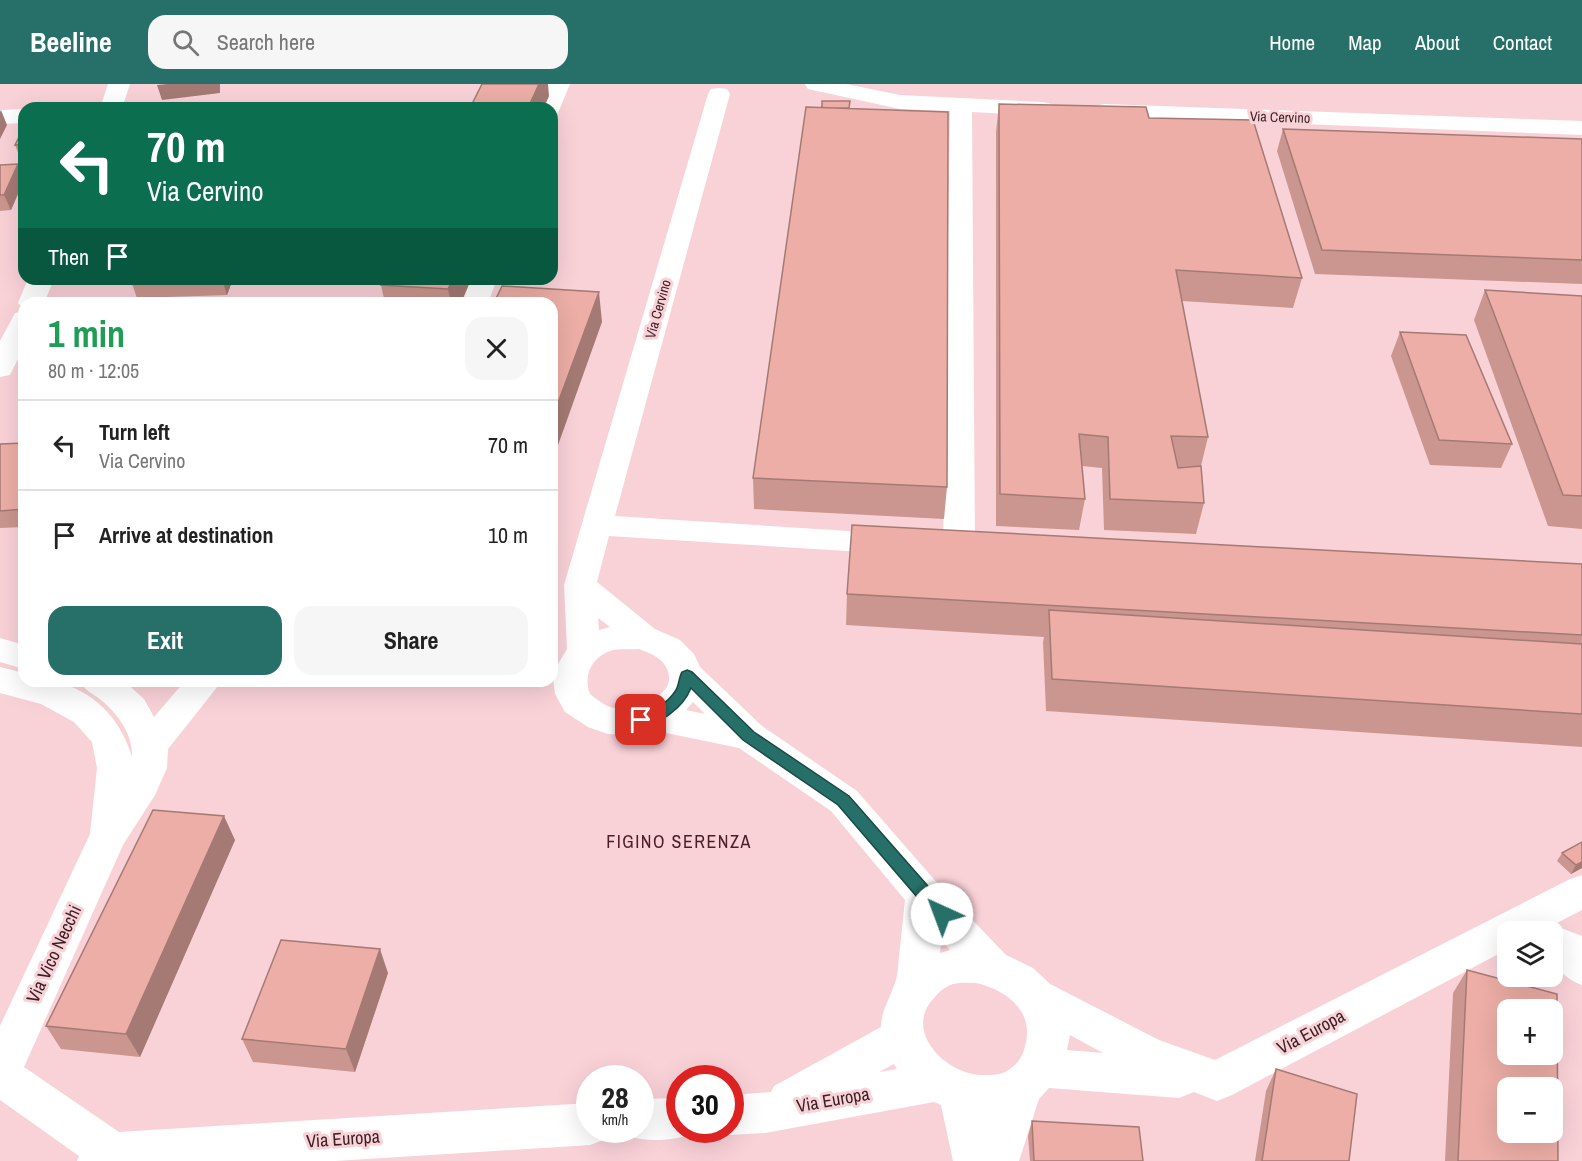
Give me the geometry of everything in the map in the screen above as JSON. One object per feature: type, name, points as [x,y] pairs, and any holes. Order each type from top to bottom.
[{"type":"street","points":[[113,102],[119,84]]},
{"type":"street","points":[[552,102],[559,84]]},
{"type":"street","points":[[816,84],[900,102],[973,98],[1060,109]]},
{"type":"street","name":"Via Cervino","points":[[584,652],[580,585],[721,87]]},
{"type":"street","points":[[597,525],[950,547],[973,98]]},
{"type":"street","name":"Via Cervino","points":[[1084,110],[1582,128]]},
{"type":"street","points":[[0,117],[18,116]]},
{"type":"street","points":[[0,317],[18,318]]},
{"type":"street","points":[[0,369],[18,331]]},
{"type":"street","points":[[580,585],[643,636],[664,643],[681,657],[687,675],[749,736],[844,801],[991,967]]},
{"type":"street","points":[[643,636],[605,640],[584,652],[573,664],[568,677],[572,698],[577,704],[606,720],[629,722],[653,717],[671,706],[684,690],[687,675]]},
{"type":"street","name":"Via Vico Necchi","points":[[39,687],[83,710],[99,725],[114,756],[108,837]]},
{"type":"street","points":[[107,687],[132,708],[150,745],[200,687]]},
{"type":"street","points":[[653,717],[749,736]]},
{"type":"street","name":"Via Vico Necchi","points":[[0,1073],[108,837],[137,795],[149,768],[150,745]]},
{"type":"street","name":"Via Europa","points":[[1547,921],[1582,891]]},
{"type":"street","points":[[915,989],[926,896]]},
{"type":"street","points":[[1563,946],[1568,948],[1582,967]]},
{"type":"street","name":"Via Europa","points":[[1217,1081],[1497,950]]},
{"type":"street","points":[[997,1161],[1030,1077],[1049,1047],[1047,1019],[1037,998],[1023,983],[1002,970],[960,965],[932,974],[915,989],[904,1009],[903,1037],[913,1059],[948,1087],[993,1095],[1030,1077],[1217,1081]]},
{"type":"street","points":[[1037,998],[1145,1054],[1217,1081]]},
{"type":"street","points":[[748,1114],[903,1037]]},
{"type":"street","points":[[0,1073],[106,1157]]},
{"type":"street","points":[[948,1087],[975,1161]]},
{"type":"street","name":"Via Europa","points":[[748,1114],[948,1087]]},
{"type":"street","name":"Via Europa","points":[[106,1157],[576,1125]]},
{"type":"building","points":[[482,84],[539,84],[531,102],[473,102]]},
{"type":"building","points":[[822,101],[850,101],[849,108],[822,108]]},
{"type":"building","points":[[999,104],[1146,107],[1149,118],[1253,120],[1302,278],[1176,270],[1208,437],[1171,436],[1178,468],[1201,466],[1204,503],[1110,499],[1108,437],[1079,434],[1085,499],[1000,494]]},
{"type":"building","points":[[806,107],[948,112],[947,487],[753,478]]},
{"type":"building","points":[[1283,129],[1582,139],[1582,260],[1322,250]]},
{"type":"building","points":[[18,164],[4,195],[0,195],[0,165]]},
{"type":"building","points":[[381,285],[450,285],[448,289]]},
{"type":"building","points":[[502,286],[599,292],[558,403],[558,297],[497,297]]},
{"type":"building","points":[[1485,290],[1582,296],[1582,496],[1563,495]]},
{"type":"building","points":[[1400,332],[1466,335],[1512,444],[1439,440]]},
{"type":"building","points":[[18,443],[18,510],[0,511],[0,444]]},
{"type":"building","points":[[852,525],[1582,564],[1582,635],[847,594]]},
{"type":"building","points":[[1049,610],[1582,644],[1582,714],[1052,679]]},
{"type":"building","points":[[153,810],[224,816],[126,1034],[46,1026]]},
{"type":"building","points":[[1582,842],[1582,862],[1576,865],[1562,853]]},
{"type":"building","points":[[281,940],[380,949],[346,1049],[242,1039]]},
{"type":"building","points":[[1467,970],[1497,978],[1497,987],[1531,987],[1557,994],[1557,999],[1497,999],[1497,1065],[1557,1065],[1557,1077],[1497,1077],[1497,1143],[1558,1143],[1558,1161],[1458,1161]]},
{"type":"building","points":[[1276,1069],[1357,1094],[1349,1161],[1262,1161]]},
{"type":"building","points":[[1032,1121],[1139,1127],[1143,1161],[1034,1161]]},
{"type":"district","name":"FIGINO SERENZA","points":[[679,842]]},
{"type":"route","points":[[641,720],[653,717],[671,706],[684,690],[687,675],[749,736],[844,801],[942,914]]}]
